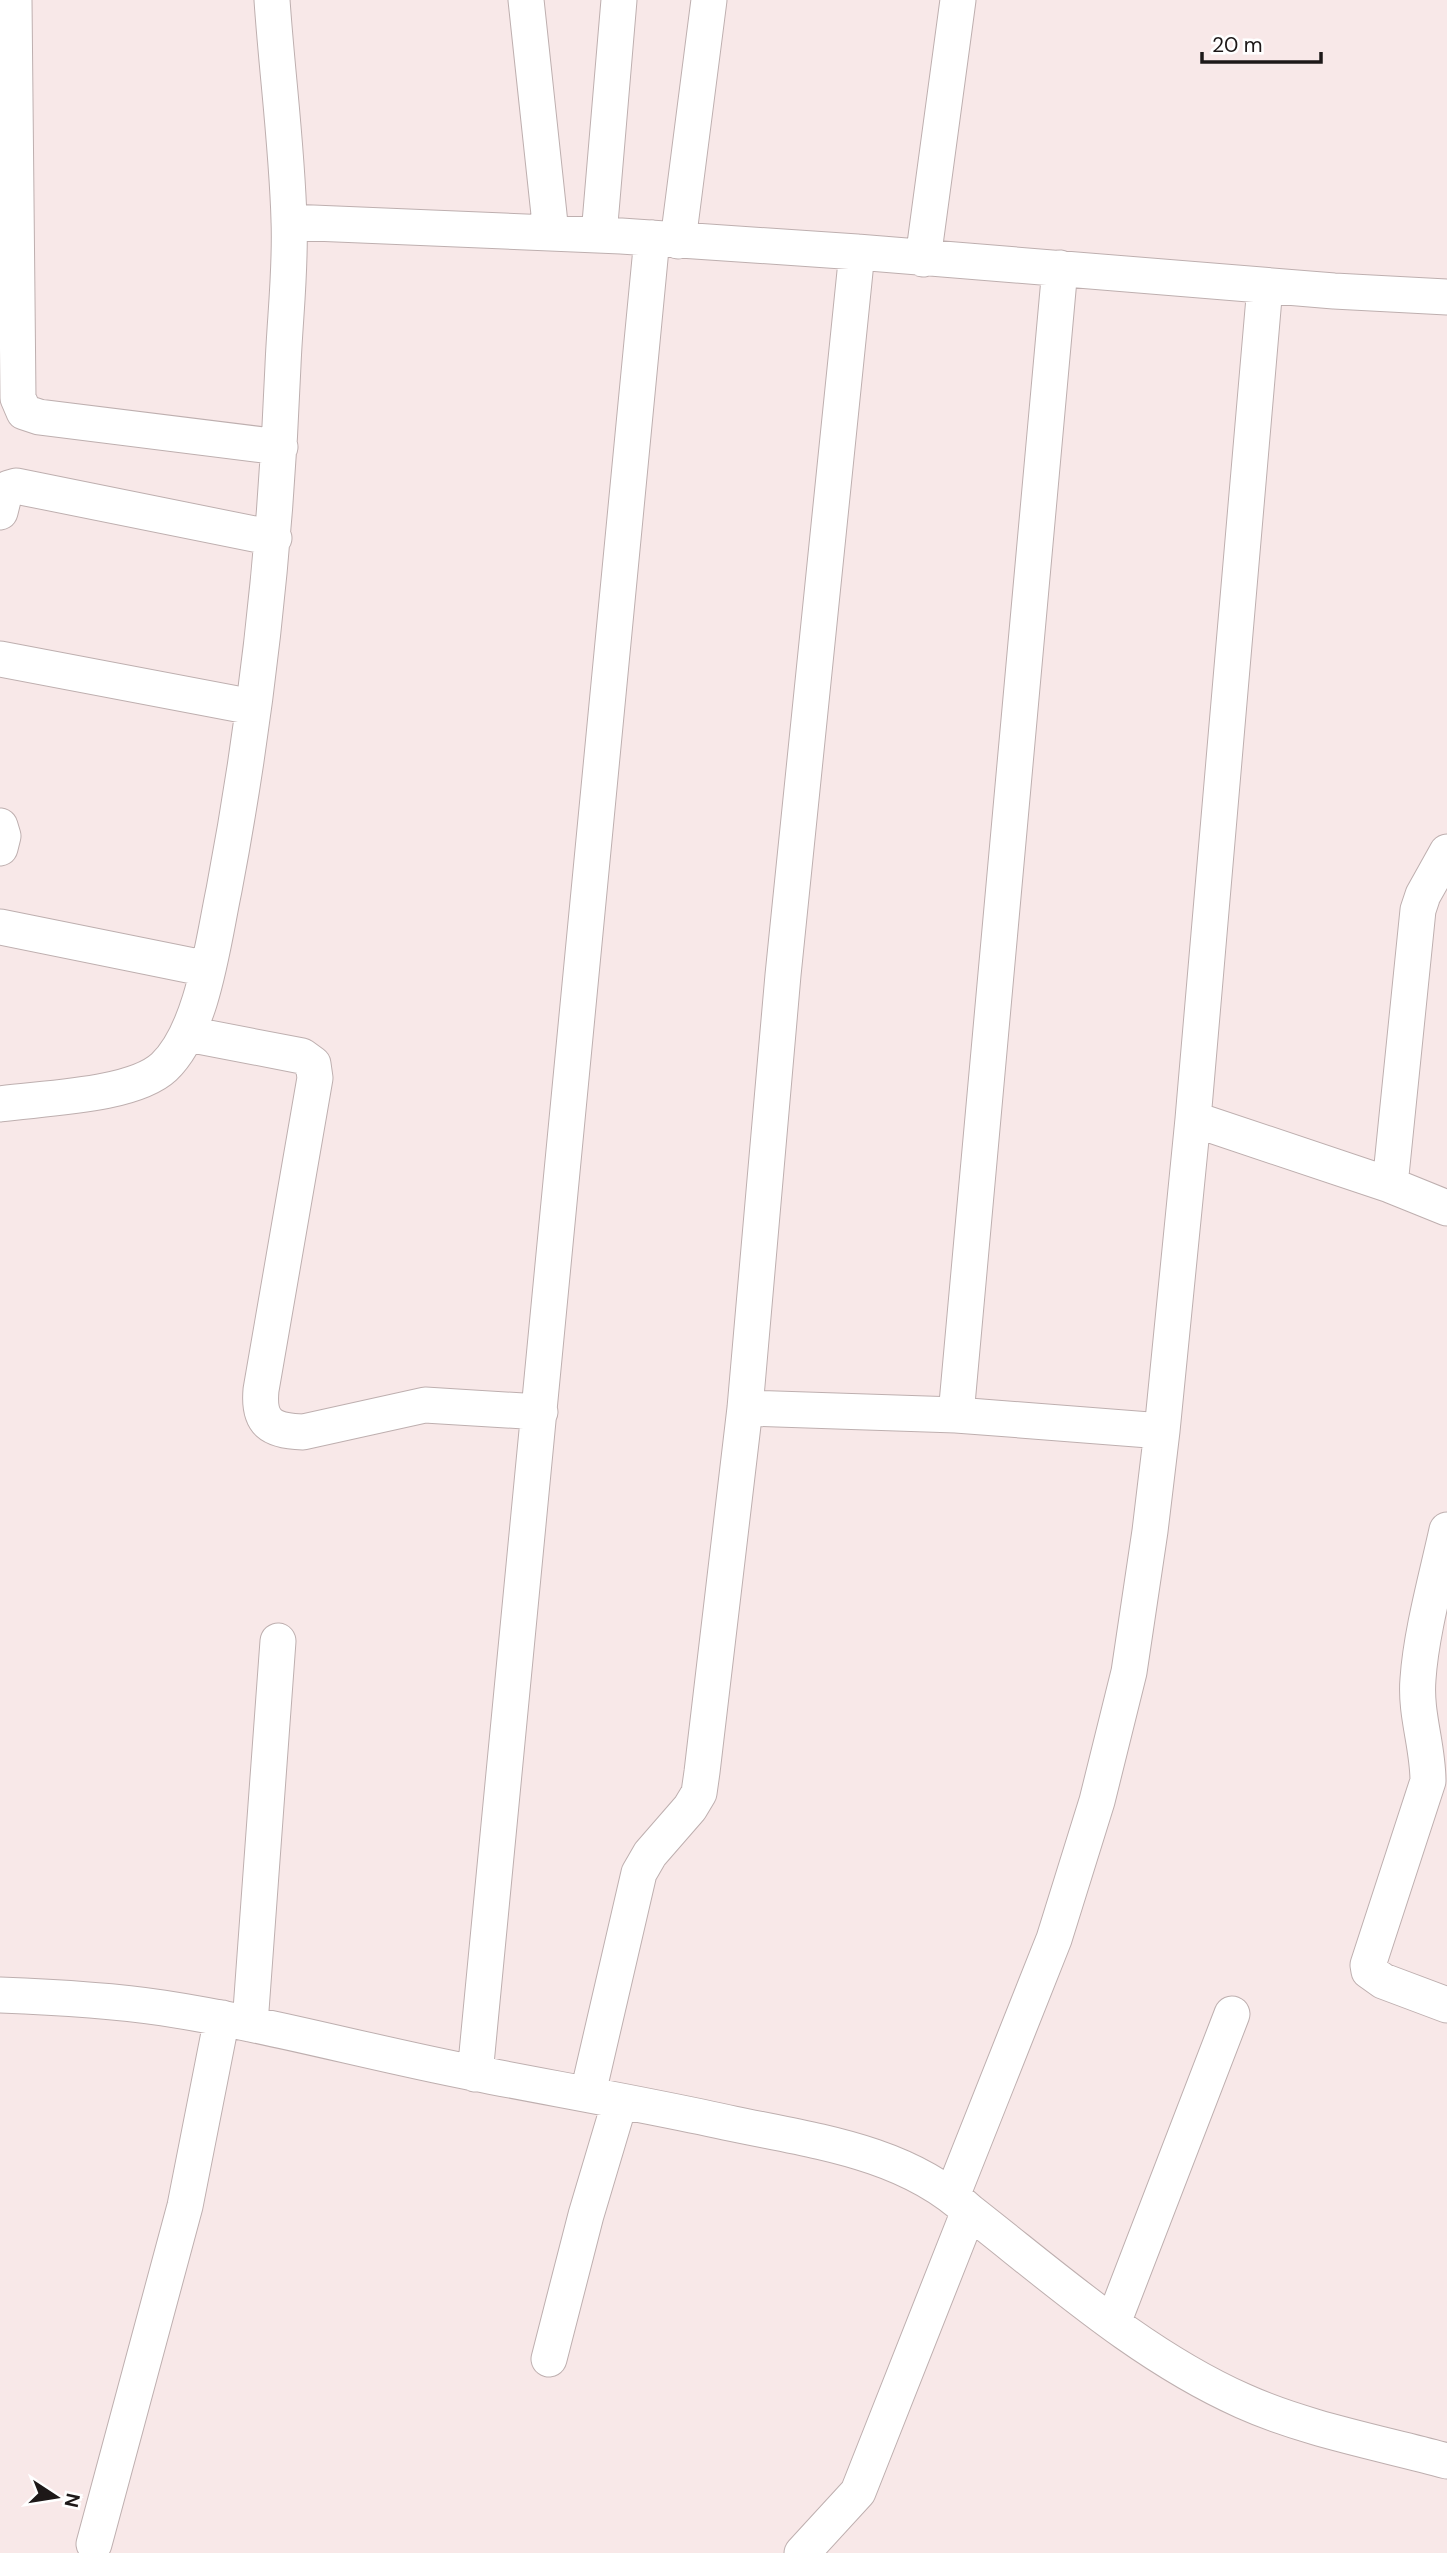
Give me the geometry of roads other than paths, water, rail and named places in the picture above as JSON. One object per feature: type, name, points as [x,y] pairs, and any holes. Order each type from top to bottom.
[{"type":"street","points":[[14,0],[18,398],[24,412],[39,417],[280,447]]},
{"type":"street","points":[[0,1104],[118,1089],[152,1076],[176,1054],[188,1034],[208,969],[239,812],[274,538],[289,222],[272,0]]},
{"type":"street","points":[[526,0],[551,233]]},
{"type":"street","points":[[599,235],[619,0]]},
{"type":"street","points":[[475,2074],[540,1412],[665,240],[709,0]]},
{"type":"street","points":[[923,259],[958,0]]},
{"type":"street","points":[[289,222],[599,235],[857,252],[1265,286],[1447,297]]},
{"type":"street","points":[[550,2359],[586,2216],[639,1874],[650,1854],[690,1808],[699,1793],[745,1408],[783,975],[857,252]]},
{"type":"street","points":[[956,1415],[1060,268]]},
{"type":"street","points":[[802,2553],[858,2492],[1054,1939],[1097,1801],[1129,1671],[1162,1432],[1193,1119],[1265,286]]},
{"type":"street","points":[[0,512],[4,496],[9,488],[16,486],[274,538]]},
{"type":"street","points":[[0,659],[253,707]]},
{"type":"street","points":[[0,826],[3,836],[0,848]]},
{"type":"street","points":[[1390,1185],[1418,910],[1423,895],[1447,852]]},
{"type":"street","points":[[0,927],[208,969]]},
{"type":"street","points":[[188,1034],[302,1056],[313,1064],[315,1077],[261,1390],[259,1406],[263,1418],[274,1427],[303,1433],[425,1405],[540,1412]]},
{"type":"street","points":[[1193,1119],[1390,1185],[1447,1208]]},
{"type":"street","points":[[745,1408],[956,1415],[1162,1432]]},
{"type":"street","points":[[1447,1530],[1418,1678],[1418,1704],[1428,1758],[1428,1781],[1368,1965],[1369,1971],[1382,1981],[1447,2005]]},
{"type":"street","points":[[94,2544],[236,2021],[278,1641]]},
{"type":"street","points":[[0,1995],[88,1999],[236,2021],[475,2074],[604,2097],[839,2147],[895,2164],[961,2204],[1113,2323],[1175,2364],[1245,2402],[1315,2426],[1447,2461]]},
{"type":"street","points":[[1113,2323],[1232,2014]]}]
